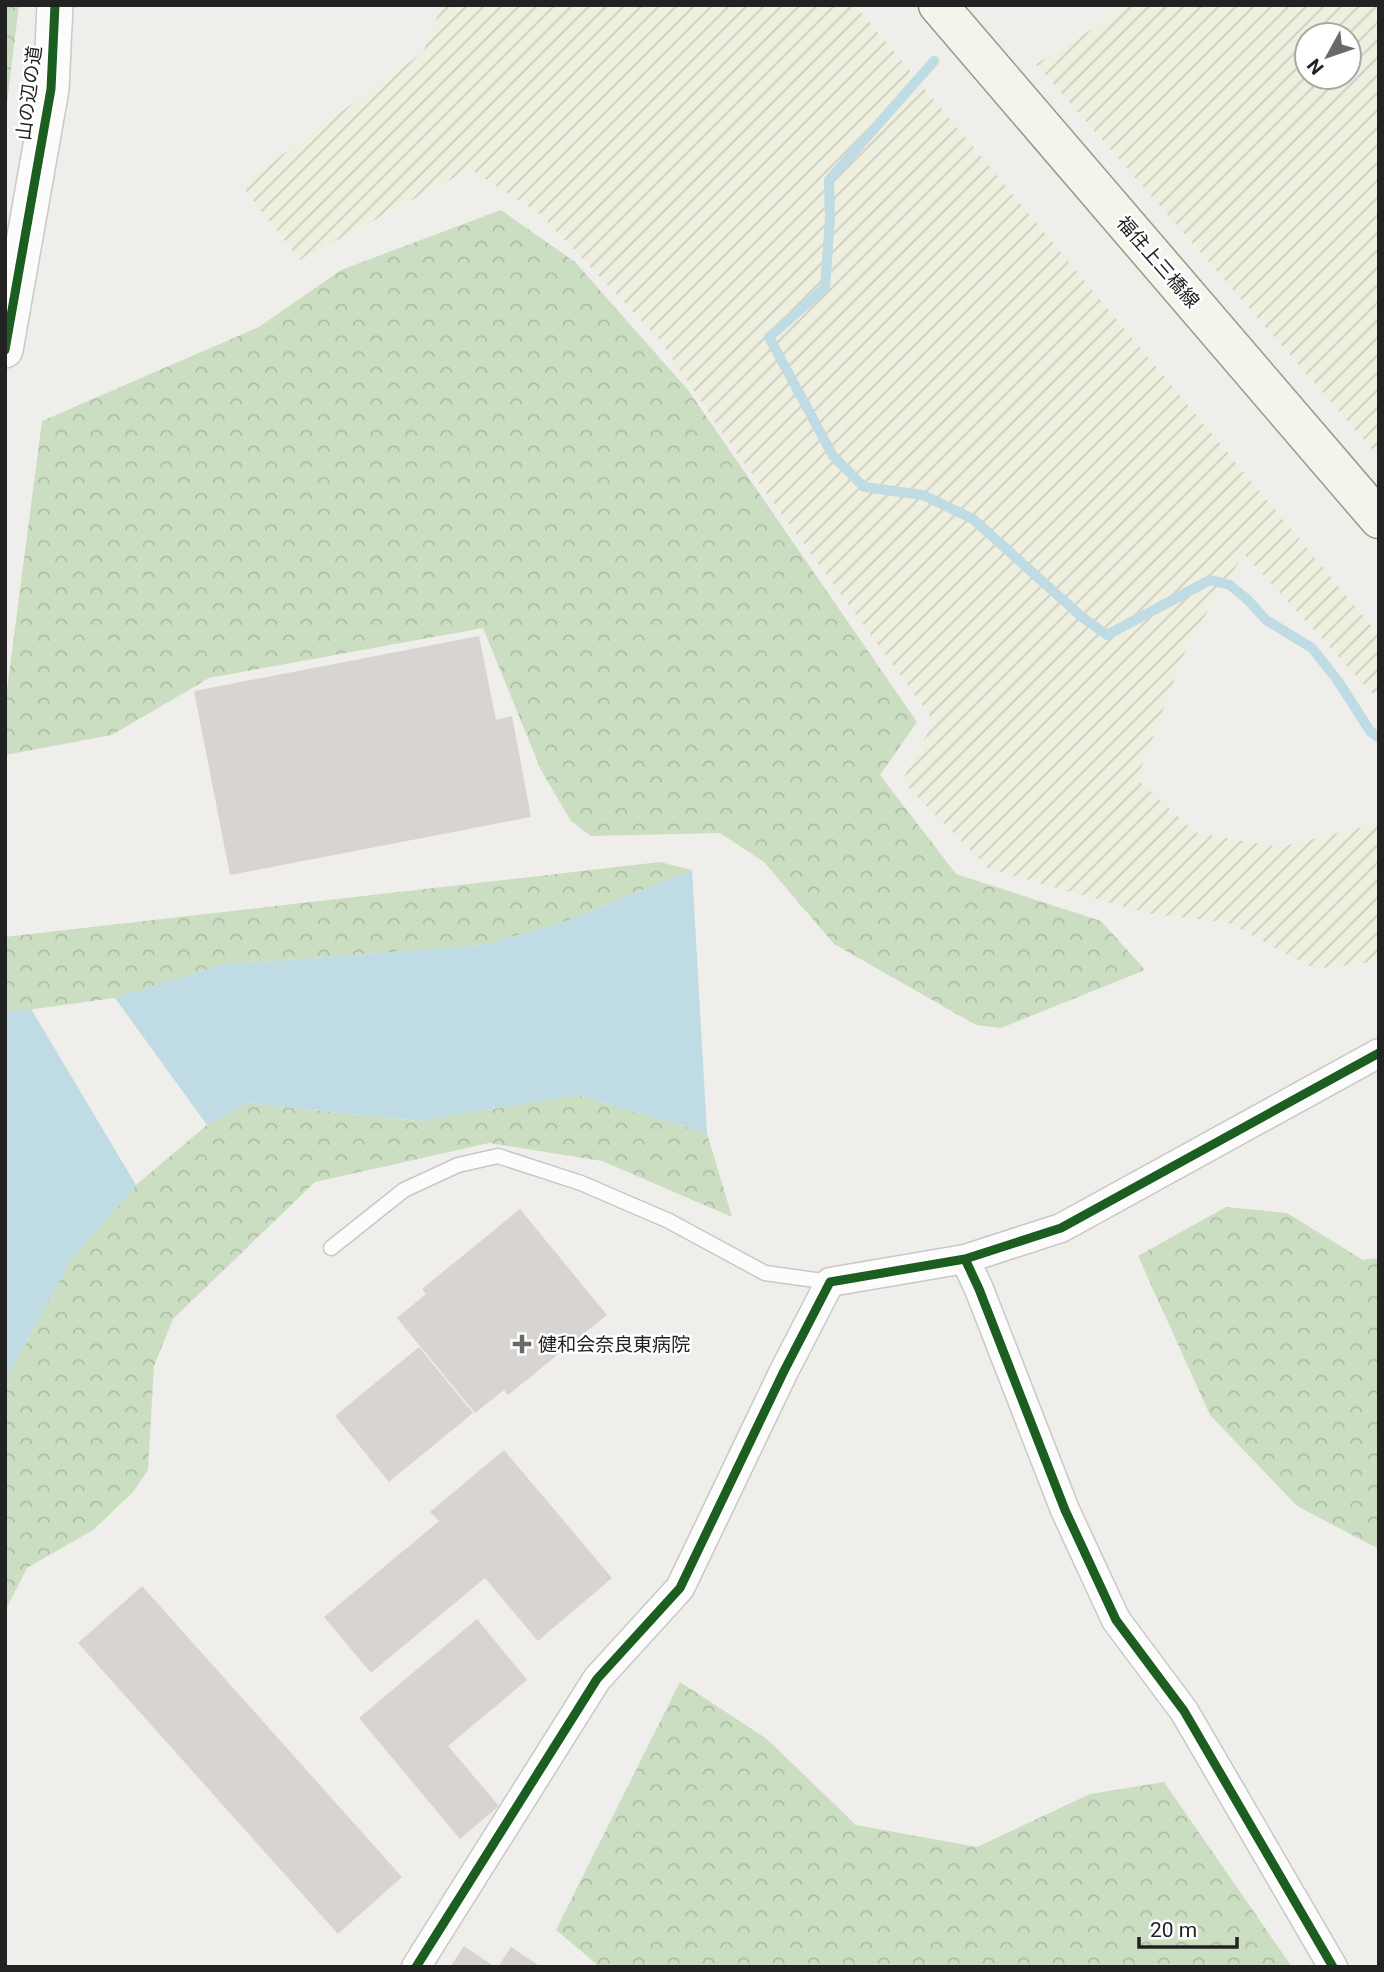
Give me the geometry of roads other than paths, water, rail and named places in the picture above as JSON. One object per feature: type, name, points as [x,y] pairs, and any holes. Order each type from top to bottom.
[{"type":"main road","name":"福住上三橋線","points":[[938,5],[1379,519]]},
{"type":"street","name":"山の辺の道","points":[[5,350],[51,89],[55,5]]},
{"type":"street","points":[[416,1967],[597,1679],[680,1588],[784,1371],[830,1282],[965,1259],[1061,1228],[1379,1053]]},
{"type":"street","points":[[965,1259],[1065,1510],[1116,1620],[1184,1711],[1334,1967]]},
{"type":"lane","points":[[331,1248],[404,1191],[458,1165],[498,1156],[581,1183],[669,1221],[765,1273],[830,1282]]},
{"type":"water","points":[[692,870],[707,1133],[578,1095],[418,1121],[247,1103],[207,1125],[115,998],[220,965],[483,945],[564,922]]},
{"type":"water","points":[[31,1009],[136,1185],[71,1260],[5,1381],[5,1013]]},
{"type":"waterway","points":[[934,61],[829,180],[830,218],[825,288],[769,337],[833,456],[864,487],[923,495],[973,519],[1082,617],[1107,635],[1210,580],[1230,585],[1266,620],[1312,648],[1338,681],[1370,731],[1379,738]]},
{"type":"place","name":"健和会奈良東病院","points":[[522,1344]]}]
